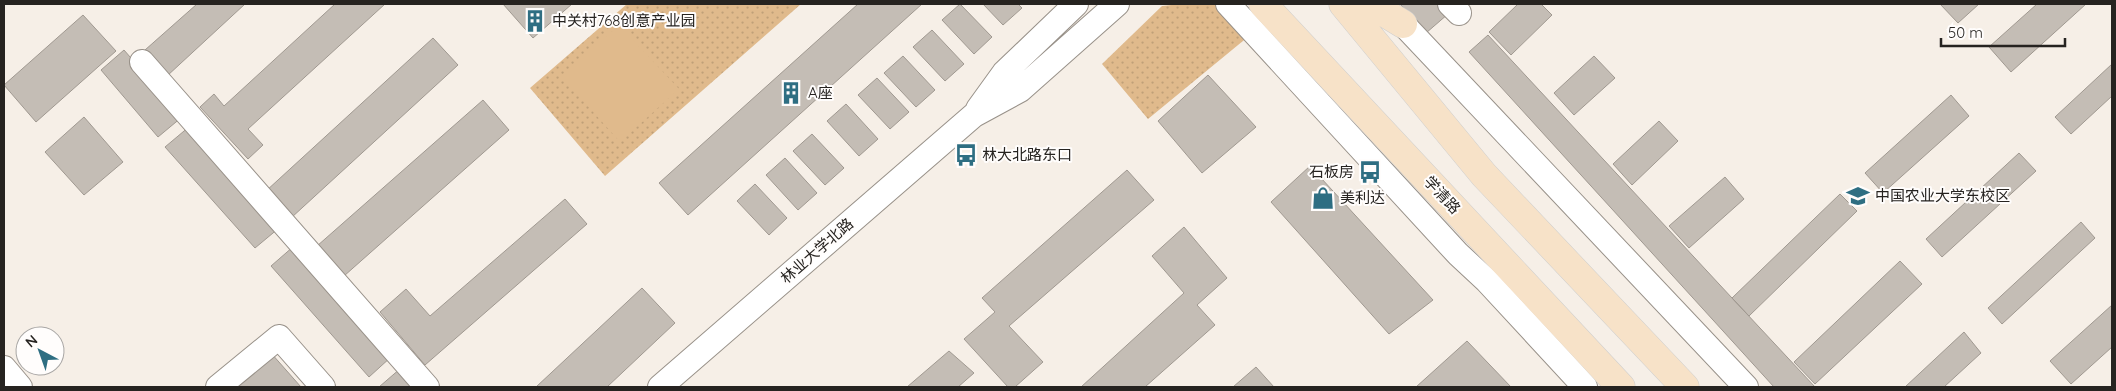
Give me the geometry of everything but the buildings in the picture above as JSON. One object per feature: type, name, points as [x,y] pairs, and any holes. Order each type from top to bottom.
[{"type":"main road","name":"学清路","points":[[1263,4],[1621,387]]},
{"type":"main road","points":[[1347,8],[1375,7],[1403,24]]},
{"type":"main road","points":[[1347,8],[1484,175],[1685,387]]},
{"type":"street","name":"林业大学北路","points":[[974,115],[1004,73],[1076,4]]},
{"type":"street","name":"林业大学北路","points":[[660,387],[974,115],[1020,90],[1117,4]]},
{"type":"street","name":"学清路","points":[[1228,4],[1458,254],[1487,281],[1586,387]]},
{"type":"street","points":[[1403,24],[1746,387]]},
{"type":"street","points":[[142,62],[427,387]]},
{"type":"street","points":[[218,387],[279,337],[323,387]]},
{"type":"street","points":[[4,368],[20,387]]},
{"type":"shaded area","points":[[627,4],[801,4],[605,176],[530,88]]},
{"type":"shaded area","points":[[1218,4],[1249,36],[1148,119],[1102,64],[1162,6]]},
{"type":"shaded area","points":[[619,25],[679,89],[620,142],[561,76]]},
{"type":"place","name":"中关村768创意产业园","points":[[535,21]]},
{"type":"place","name":"A座","points":[[791,93]]},
{"type":"place","name":"林大北路东口","points":[[966,155]]},
{"type":"place","name":"石板房","points":[[1370,172]]},
{"type":"place","name":"中国农业大学东校区","points":[[1858,196]]},
{"type":"place","name":"美利达","points":[[1323,198]]}]
